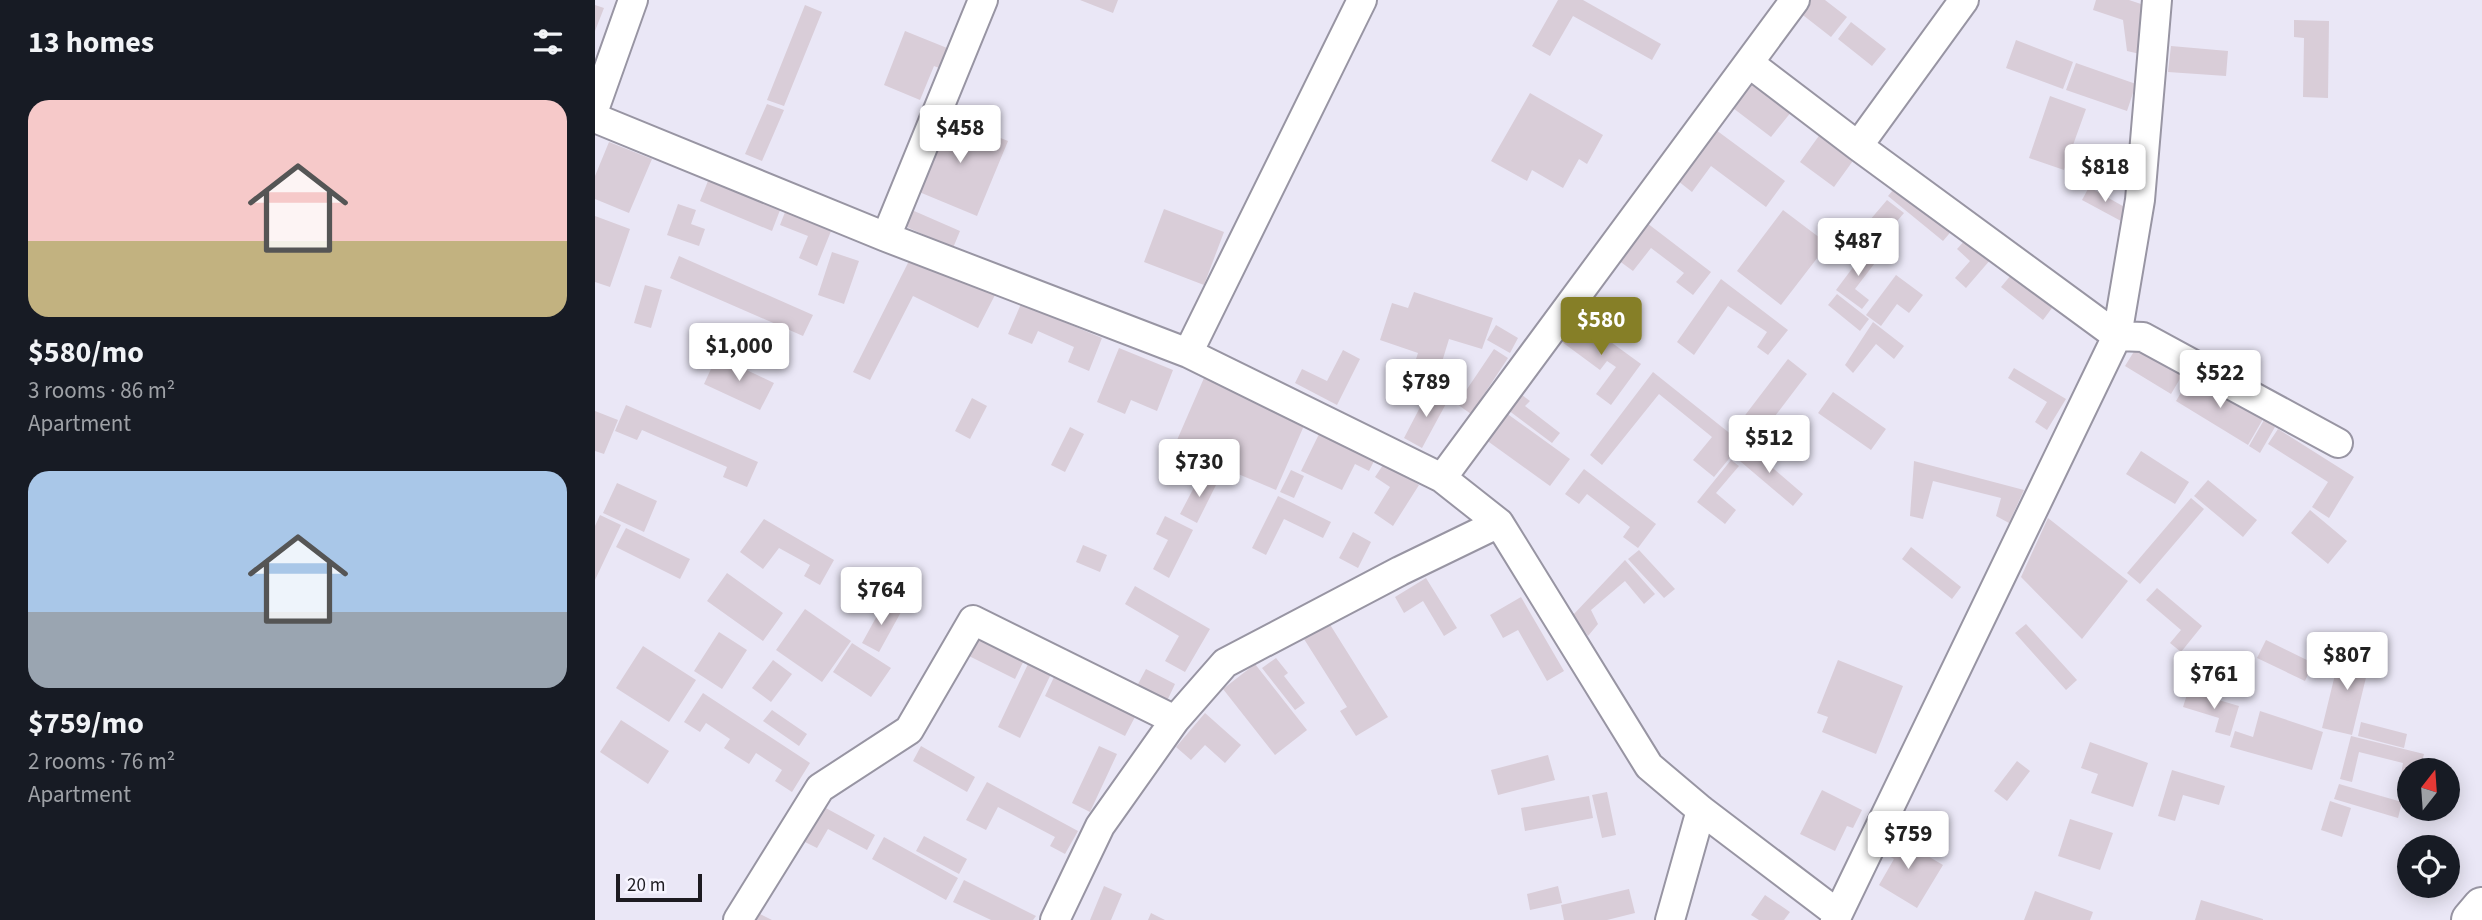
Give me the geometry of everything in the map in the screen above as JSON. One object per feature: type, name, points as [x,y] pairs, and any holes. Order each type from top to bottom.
[{"type":"street","points":[[595,107],[633,0]]},
{"type":"street","points":[[886,237],[983,0]]},
{"type":"street","points":[[1188,353],[1362,0]]},
{"type":"street","points":[[1442,478],[1795,0]]},
{"type":"street","points":[[1857,146],[1964,0]]},
{"type":"street","points":[[595,118],[886,237],[1188,353],[1442,478],[1499,523],[1649,766],[1836,917],[2117,336],[2140,200],[2157,0]]},
{"type":"street","points":[[1749,63],[1857,146],[2117,336],[2143,337],[2338,443]]},
{"type":"street","points":[[1055,920],[1100,827],[1175,720],[1225,663],[1400,570],[1499,523]]},
{"type":"street","points":[[738,920],[820,788],[909,730],[972,620],[1175,720]]},
{"type":"street","points":[[1671,920],[1701,810]]},
{"type":"street","points":[[2471,920],[2482,906]]},
{"type":"building","points":[[1080,0],[1118,0],[1113,13]]},
{"type":"building","points":[[1558,0],[1583,0],[1661,44],[1652,60],[1573,16],[1550,56],[1532,46]]},
{"type":"building","points":[[1809,0],[1825,0],[1847,17],[1831,37],[1799,12]]},
{"type":"building","points":[[2096,0],[2129,0],[2147,6],[2140,54],[2127,51],[2123,20],[2093,10]]},
{"type":"building","points":[[595,5],[604,8],[595,31]]},
{"type":"building","points":[[805,5],[822,12],[784,106],[767,100]]},
{"type":"building","points":[[2294,20],[2329,21],[2328,98],[2303,97],[2304,38],[2294,37]]},
{"type":"building","points":[[1851,22],[1886,49],[1872,66],[1838,39]]},
{"type":"building","points":[[905,31],[952,50],[944,70],[934,66],[920,100],[884,85]]},
{"type":"building","points":[[2016,40],[2073,62],[2063,89],[2006,68]]},
{"type":"building","points":[[2171,46],[2228,51],[2226,76],[2168,72]]},
{"type":"building","points":[[2076,63],[2136,84],[2127,111],[2066,90]]},
{"type":"building","points":[[1751,79],[1792,111],[1771,137],[1729,105]]},
{"type":"building","points":[[1530,93],[1603,135],[1587,164],[1579,159],[1563,188],[1532,170],[1527,181],[1491,161]]},
{"type":"building","points":[[2050,96],[2086,109],[2064,170],[2029,158]]},
{"type":"building","points":[[767,104],[784,110],[762,161],[745,154]]},
{"type":"building","points":[[943,115],[1008,141],[977,216],[912,189]]},
{"type":"building","points":[[1716,130],[1785,181],[1766,207],[1711,166],[1692,192],[1678,181]]},
{"type":"building","points":[[1821,133],[1855,158],[1834,187],[1800,162]]},
{"type":"building","points":[[609,142],[652,159],[629,213],[595,199],[595,176]]},
{"type":"building","points":[[710,176],[782,205],[772,231],[700,201]]},
{"type":"building","points":[[1899,183],[1954,228],[1943,241],[1888,196]]},
{"type":"building","points":[[2089,187],[2128,209],[2121,221],[2082,200]]},
{"type":"building","points":[[1887,200],[1904,213],[1880,241],[1864,227]]},
{"type":"building","points":[[678,204],[696,210],[691,224],[705,229],[699,246],[667,235]]},
{"type":"building","points":[[787,207],[833,226],[817,266],[799,258],[808,236],[780,225]]},
{"type":"building","points":[[905,207],[960,231],[953,248],[898,223]]},
{"type":"building","points":[[1164,209],[1224,232],[1204,285],[1144,262]]},
{"type":"building","points":[[1783,210],[1828,244],[1781,305],[1737,271]]},
{"type":"building","points":[[595,216],[630,229],[610,287],[595,282]]},
{"type":"building","points":[[1647,223],[1711,272],[1693,295],[1676,282],[1684,273],[1651,248],[1633,271],[1618,260]]},
{"type":"building","points":[[1967,238],[1991,259],[1966,288],[1955,278],[1970,261],[1957,249]]},
{"type":"building","points":[[1869,246],[1881,255],[1855,289],[1869,300],[1862,309],[1836,290]]},
{"type":"building","points":[[832,252],[859,261],[844,304],[818,295]]},
{"type":"building","points":[[913,253],[995,295],[978,328],[913,296],[870,380],[853,372]]},
{"type":"building","points":[[679,256],[813,315],[803,336],[670,278]]},
{"type":"building","points":[[1896,275],[1923,295],[1909,313],[1897,304],[1881,326],[1866,315]]},
{"type":"building","points":[[2011,275],[2052,308],[2043,320],[2001,287]]},
{"type":"building","points":[[1721,279],[1788,330],[1768,355],[1757,347],[1767,332],[1728,306],[1694,355],[1677,342]]},
{"type":"building","points":[[645,285],[662,290],[651,328],[634,323]]},
{"type":"building","points":[[1414,292],[1493,318],[1482,349],[1449,339],[1438,375],[1413,368],[1418,353],[1380,340],[1392,303],[1408,308]]},
{"type":"building","points":[[1837,294],[1869,319],[1860,331],[1828,305]]},
{"type":"building","points":[[1021,304],[1102,338],[1089,371],[1068,362],[1074,347],[1038,331],[1032,344],[1008,334]]},
{"type":"building","points":[[1575,316],[1641,364],[1611,405],[1596,394],[1616,367],[1607,361],[1600,370],[1558,339]]},
{"type":"building","points":[[1873,322],[1904,346],[1894,359],[1876,344],[1853,373],[1845,365]]},
{"type":"building","points":[[1496,325],[1518,338],[1510,353],[1487,340]]},
{"type":"building","points":[[2138,345],[2184,372],[2171,394],[2125,366]]},
{"type":"building","points":[[1119,348],[1173,370],[1157,411],[1131,400],[1125,414],[1097,402]]},
{"type":"building","points":[[1494,349],[1508,358],[1471,414],[1457,404]]},
{"type":"building","points":[[1343,350],[1360,359],[1337,405],[1295,383],[1302,369],[1327,381]]},
{"type":"building","points":[[717,356],[774,383],[760,410],[704,384]]},
{"type":"building","points":[[1788,359],[1807,374],[1753,445],[1733,431]]},
{"type":"building","points":[[2014,368],[2066,399],[2047,430],[2035,422],[2047,402],[2008,378]]},
{"type":"building","points":[[1653,372],[1742,443],[1714,477],[1693,460],[1712,437],[1659,394],[1602,465],[1590,455]]},
{"type":"building","points":[[2191,376],[2263,419],[2248,445],[2176,401]]},
{"type":"building","points":[[1204,378],[1306,421],[1276,490],[1174,447]]},
{"type":"building","points":[[1429,390],[1448,400],[1422,448],[1404,438]]},
{"type":"building","points":[[1517,391],[1530,401],[1525,406],[1560,433],[1552,443],[1504,407]]},
{"type":"building","points":[[1833,392],[1886,429],[1871,450],[1818,413]]},
{"type":"building","points":[[972,398],[987,406],[970,439],[955,431]]},
{"type":"building","points":[[626,405],[758,462],[747,487],[723,477],[727,467],[642,430],[637,440],[615,431]]},
{"type":"building","points":[[1502,410],[1570,459],[1550,486],[1482,437]]},
{"type":"building","points":[[595,411],[618,420],[604,454],[595,451]]},
{"type":"building","points":[[2264,420],[2275,427],[2260,453],[2249,446]]},
{"type":"building","points":[[1070,427],[1084,434],[1065,472],[1051,465]]},
{"type":"building","points":[[2278,429],[2354,477],[2329,518],[2312,507],[2328,482],[2268,444]]},
{"type":"building","points":[[1321,430],[1376,457],[1369,471],[1355,464],[1342,490],[1301,471]]},
{"type":"building","points":[[1745,444],[1803,494],[1793,506],[1734,456]]},
{"type":"building","points":[[2141,451],[2189,482],[2175,504],[2126,474]]},
{"type":"building","points":[[1731,460],[1739,466],[1716,493],[1736,510],[1725,524],[1697,502]]},
{"type":"building","points":[[1914,461],[2024,490],[2009,523],[1996,516],[2001,498],[1933,481],[1923,519],[1910,516]]},
{"type":"building","points":[[1385,462],[1419,485],[1393,526],[1374,513],[1390,487],[1375,477]]},
{"type":"building","points":[[1584,469],[1656,524],[1638,548],[1623,537],[1630,527],[1587,494],[1579,504],[1565,494]]},
{"type":"building","points":[[1291,470],[1304,476],[1294,498],[1280,492]]},
{"type":"building","points":[[1201,474],[1217,483],[1197,523],[1180,514]]},
{"type":"building","points":[[2208,480],[2257,520],[2243,537],[2194,496]]},
{"type":"building","points":[[617,483],[657,501],[644,532],[603,513]]},
{"type":"building","points":[[1278,496],[1331,522],[1323,538],[1284,519],[1266,555],[1252,548]]},
{"type":"building","points":[[2191,498],[2204,509],[2140,584],[2127,573]]},
{"type":"building","points":[[2310,510],[2347,541],[2328,564],[2291,533]]},
{"type":"building","points":[[600,515],[621,525],[595,580],[595,526]]},
{"type":"building","points":[[1165,516],[1193,530],[1169,578],[1153,569],[1168,540],[1156,534]]},
{"type":"building","points":[[2048,518],[2128,581],[2082,639],[2021,577]]},
{"type":"building","points":[[764,519],[834,560],[820,585],[804,576],[810,565],[779,548],[763,569],[740,552]]},
{"type":"building","points":[[626,528],[690,559],[680,579],[616,547]]},
{"type":"building","points":[[1353,532],[1371,542],[1358,568],[1339,558]]},
{"type":"building","points":[[1083,545],[1107,555],[1100,572],[1076,562]]},
{"type":"building","points":[[1911,547],[1961,587],[1952,599],[1902,559]]},
{"type":"building","points":[[1639,550],[1675,589],[1664,598],[1628,559]]},
{"type":"building","points":[[1625,560],[1655,594],[1644,604],[1625,581],[1591,610],[1598,624],[1588,636],[1573,615]]},
{"type":"building","points":[[727,573],[783,613],[763,641],[707,601]]},
{"type":"building","points":[[1426,578],[1457,628],[1444,636],[1423,601],[1404,613],[1395,597]]},
{"type":"building","points":[[1135,586],[1210,629],[1185,672],[1165,661],[1179,636],[1125,604]]},
{"type":"building","points":[[2157,588],[2202,626],[2181,652],[2170,643],[2181,630],[2146,600]]},
{"type":"building","points":[[1521,597],[1564,671],[1547,681],[1518,630],[1503,638],[1490,615]]},
{"type":"building","points":[[884,603],[901,612],[879,652],[862,643]]},
{"type":"building","points":[[805,609],[851,641],[822,682],[776,650]]},
{"type":"building","points":[[1329,623],[1388,717],[1356,736],[1340,711],[1347,707],[1304,639]]},
{"type":"building","points":[[2026,624],[2077,680],[2066,690],[2015,633]]},
{"type":"building","points":[[719,632],[747,650],[722,689],[694,671]]},
{"type":"building","points":[[978,634],[1025,658],[1015,679],[967,655]]},
{"type":"building","points":[[2266,640],[2313,663],[2305,681],[2257,658]]},
{"type":"building","points":[[852,643],[891,668],[871,697],[833,672]]},
{"type":"building","points":[[643,646],[696,680],[669,722],[616,688]]},
{"type":"building","points":[[2341,650],[2371,657],[2352,735],[2322,728]]},
{"type":"building","points":[[1276,658],[1288,673],[1284,676],[1305,703],[1295,710],[1262,668]]},
{"type":"building","points":[[773,660],[792,674],[771,702],[752,688]]},
{"type":"building","points":[[1838,660],[1903,686],[1876,754],[1822,732],[1828,717],[1817,713]]},
{"type":"building","points":[[1029,662],[1052,672],[1020,738],[998,727]]},
{"type":"building","points":[[1255,664],[1307,730],[1275,755],[1223,689]]},
{"type":"building","points":[[1146,669],[1175,684],[1167,701],[1137,686]]},
{"type":"building","points":[[1055,675],[1136,715],[1125,736],[1045,696]]},
{"type":"building","points":[[2188,691],[2239,706],[2230,736],[2215,732],[2219,718],[2183,707]]},
{"type":"building","points":[[703,693],[810,763],[792,792],[775,781],[782,770],[756,753],[749,764],[724,748],[730,739],[706,723],[700,732],[684,722]]},
{"type":"building","points":[[772,710],[807,734],[799,746],[763,721]]},
{"type":"building","points":[[2260,711],[2323,732],[2312,770],[2230,747],[2235,731],[2253,737]]},
{"type":"building","points":[[1205,713],[1241,745],[1225,763],[1205,745],[1191,760],[1176,747]]},
{"type":"building","points":[[621,720],[669,751],[648,784],[600,752]]},
{"type":"building","points":[[2361,722],[2407,734],[2404,748],[2358,736]]},
{"type":"building","points":[[2351,736],[2424,754],[2423,758],[2397,758],[2397,762],[2359,752],[2352,782],[2340,779]]},
{"type":"building","points":[[2090,742],[2148,763],[2133,807],[2091,793],[2098,774],[2081,768]]},
{"type":"building","points":[[921,746],[975,777],[967,792],[913,761]]},
{"type":"building","points":[[1099,746],[1117,754],[1090,812],[1072,803]]},
{"type":"building","points":[[1548,755],[1555,780],[1498,795],[1491,770]]},
{"type":"building","points":[[2017,761],[2030,771],[2007,801],[1994,791]]},
{"type":"building","points":[[2172,770],[2225,786],[2219,805],[2183,795],[2175,821],[2158,816]]},
{"type":"building","points":[[987,782],[1078,831],[1065,854],[1050,846],[1055,837],[998,807],[986,830],[966,820]]},
{"type":"building","points":[[2339,784],[2397,801],[2397,818],[2334,799]]},
{"type":"building","points":[[1822,790],[1862,810],[1853,828],[1847,826],[1835,851],[1800,834]]},
{"type":"building","points":[[1607,792],[1616,835],[1602,838],[1592,795]]},
{"type":"building","points":[[1589,796],[1593,818],[1525,831],[1521,808]]},
{"type":"building","points":[[2330,801],[2351,808],[2342,837],[2321,830]]},
{"type":"building","points":[[824,807],[875,835],[867,850],[828,829],[817,848],[805,842]]},
{"type":"building","points":[[2070,819],[2113,833],[2100,870],[2058,856]]},
{"type":"building","points":[[1887,832],[1943,865],[1917,908],[1879,885],[1894,859],[1877,849]]},
{"type":"building","points":[[924,836],[967,859],[959,874],[916,851]]},
{"type":"building","points":[[884,837],[958,878],[946,900],[872,859]]},
{"type":"building","points":[[964,880],[1036,916],[1033,920],[991,920],[953,902]]},
{"type":"building","points":[[1104,886],[1122,894],[1111,920],[1090,920]]},
{"type":"building","points":[[1558,886],[1562,903],[1530,910],[1527,894]]},
{"type":"building","points":[[1629,889],[1635,913],[1607,920],[1564,920],[1561,905]]},
{"type":"building","points":[[2035,891],[2093,912],[2090,920],[2024,920]]},
{"type":"building","points":[[1765,895],[1790,912],[1784,920],[1759,920],[1751,915]]},
{"type":"building","points":[[2201,900],[2263,919],[2263,920],[2195,920]]},
{"type":"building","points":[[758,913],[772,920],[754,920]]},
{"type":"building","points":[[1151,913],[1165,920],[1148,920]]}]
